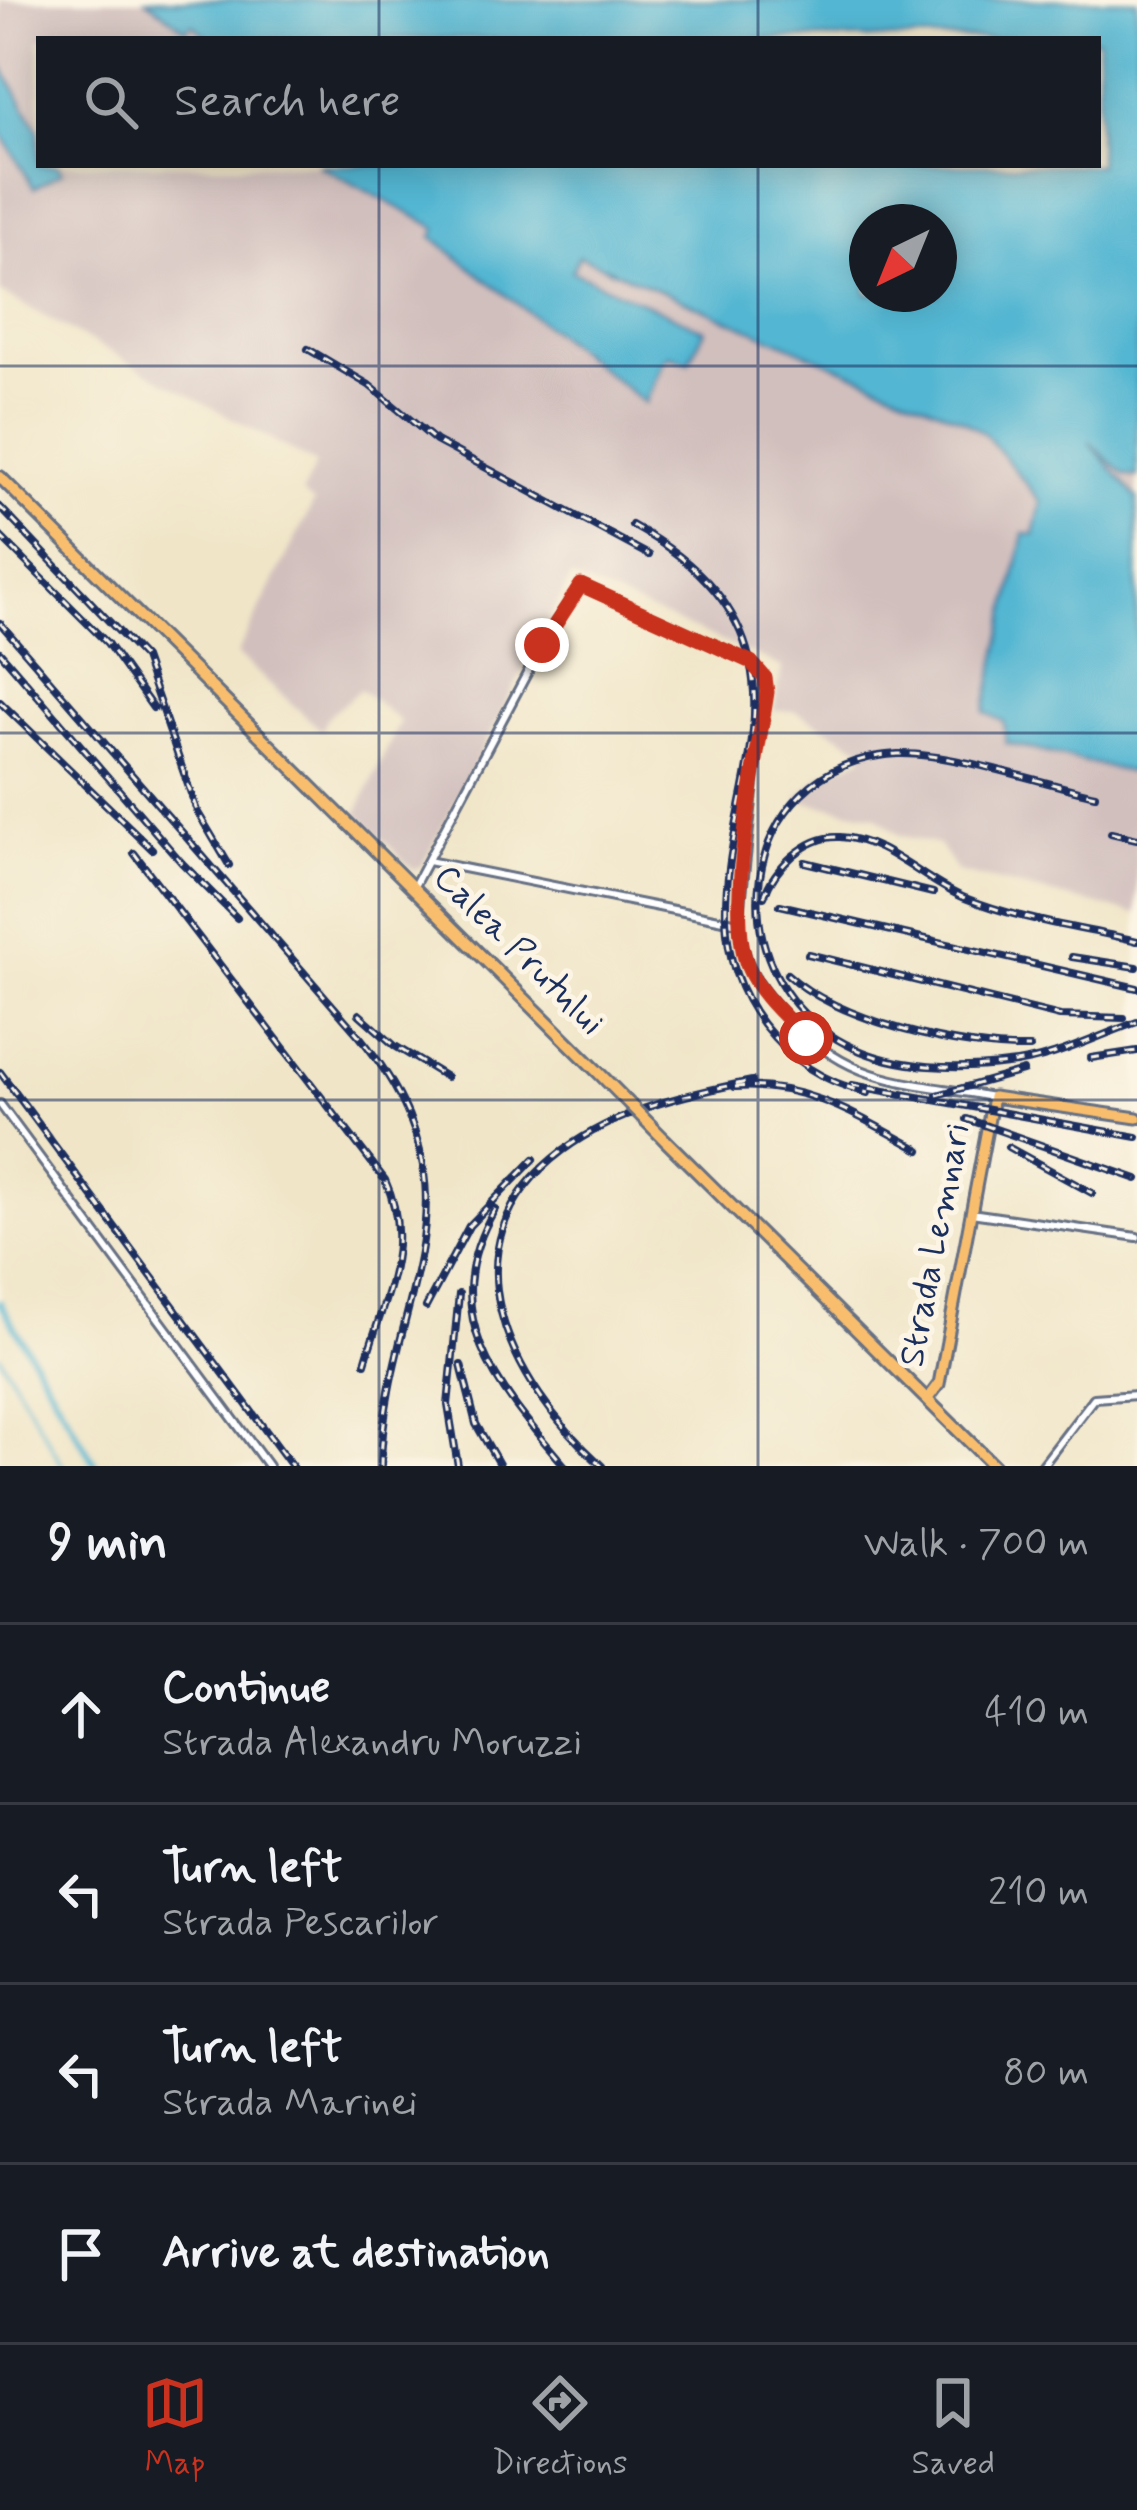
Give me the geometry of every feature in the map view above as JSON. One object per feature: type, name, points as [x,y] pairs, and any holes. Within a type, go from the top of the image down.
[{"type":"highway","name":"Calea Prutului","points":[[0,478],[994,1466]]},
{"type":"main road","points":[[994,1097],[1137,1118]]},
{"type":"main road","name":"Strada Lemnari","points":[[927,1400],[939,1384],[994,1097]]},
{"type":"street","points":[[413,888],[549,632],[581,585],[728,651],[762,673],[767,692],[740,923],[746,963],[758,984],[828,1057],[873,1075],[994,1097]]},
{"type":"street","points":[[428,861],[740,923]]},
{"type":"street","points":[[0,1104],[268,1466]]},
{"type":"street","points":[[970,1213],[1137,1237]]},
{"type":"street","points":[[1042,1466],[1085,1405],[1101,1396],[1137,1395]]},
{"type":"shaded area","points":[[0,0],[146,0],[186,30],[191,24],[206,36],[36,36],[36,168],[455,168],[579,255],[964,420],[986,435],[1041,502],[1093,440],[1124,474],[1137,477],[1137,914],[957,872],[939,845],[899,835],[876,816],[801,801],[797,798],[821,775],[864,757],[861,747],[795,711],[774,711],[782,667],[571,577],[422,866],[413,870],[357,813],[400,721],[360,689],[326,719],[322,731],[237,654],[314,502],[302,494],[316,464],[0,292]]},
{"type":"water","points":[[146,0],[1137,0],[1137,477],[1125,475],[1089,442],[1137,498],[1137,774],[1006,743],[1004,722],[985,712],[1024,534],[1034,535],[1041,502],[986,435],[964,420],[579,256],[572,271],[705,330],[689,362],[669,355],[664,360],[645,403],[433,237],[437,228],[324,168],[1101,168],[1101,36],[206,36],[192,24],[186,30]]},
{"type":"water","points":[[0,63],[36,126],[36,168],[60,168],[62,172],[34,188],[0,131]]},
{"type":"waterway","points":[[0,1302],[96,1466]]},
{"type":"waterway","points":[[0,1356],[63,1466]]},
{"type":"railway","points":[[308,349],[369,385],[436,441],[649,555]]},
{"type":"railway","points":[[0,507],[144,658],[197,811],[229,865]]},
{"type":"railway","points":[[632,525],[707,581],[744,641],[754,704],[726,898],[732,962],[763,1024],[785,1049],[822,1076],[868,1093]]},
{"type":"railway","points":[[0,536],[107,643],[153,708]]},
{"type":"railway","points":[[0,623],[360,1037],[399,1096],[420,1149],[426,1200],[422,1250],[386,1406],[381,1466]]},
{"type":"railway","points":[[0,652],[182,863],[237,918]]},
{"type":"railway","points":[[0,702],[152,849]]},
{"type":"railway","points":[[1095,795],[919,755],[898,754],[843,766],[801,794],[774,833],[760,879],[761,928],[776,975],[807,1016],[854,1048],[890,1060],[949,1067],[1023,1062],[1137,1022]]},
{"type":"railway","points":[[1111,833],[1137,839]]},
{"type":"railway","points":[[764,897],[793,855],[816,841],[840,837],[873,845],[950,891],[986,906],[1137,941]]},
{"type":"railway","points":[[134,853],[385,1180],[397,1227],[397,1250],[365,1363]]},
{"type":"railway","points":[[805,862],[933,893]]},
{"type":"railway","points":[[780,905],[1137,988]]},
{"type":"railway","points":[[808,954],[1060,1016],[1124,1018]]},
{"type":"railway","points":[[1072,957],[1137,967]]},
{"type":"railway","points":[[787,974],[809,991],[868,1019],[937,1038],[1030,1048]]},
{"type":"railway","points":[[359,1014],[395,1046],[446,1077]]},
{"type":"railway","points":[[1091,1058],[1137,1051]]},
{"type":"railway","points":[[937,1095],[1023,1071]]},
{"type":"railway","points":[[0,1072],[292,1466]]},
{"type":"railway","points":[[602,1466],[540,1395],[516,1354],[501,1312],[496,1270],[503,1228],[524,1188],[583,1137],[653,1106],[752,1081]]},
{"type":"railway","points":[[852,1085],[1137,1137]]},
{"type":"railway","points":[[735,1087],[809,1096],[920,1150]]},
{"type":"railway","points":[[967,1119],[1137,1179]]},
{"type":"railway","points":[[1008,1147],[1092,1193]]},
{"type":"railway","points":[[426,1307],[469,1226],[534,1159]]},
{"type":"railway","points":[[495,1209],[477,1247],[470,1282],[472,1316],[497,1378],[565,1466]]},
{"type":"railway","points":[[458,1466],[448,1405],[459,1294]]},
{"type":"railway","points":[[461,1365],[476,1424],[500,1466]]},
{"type":"route","points":[[542,645],[581,585],[751,662],[762,673],[767,692],[742,876],[741,939],[751,973],[806,1038]]}]
